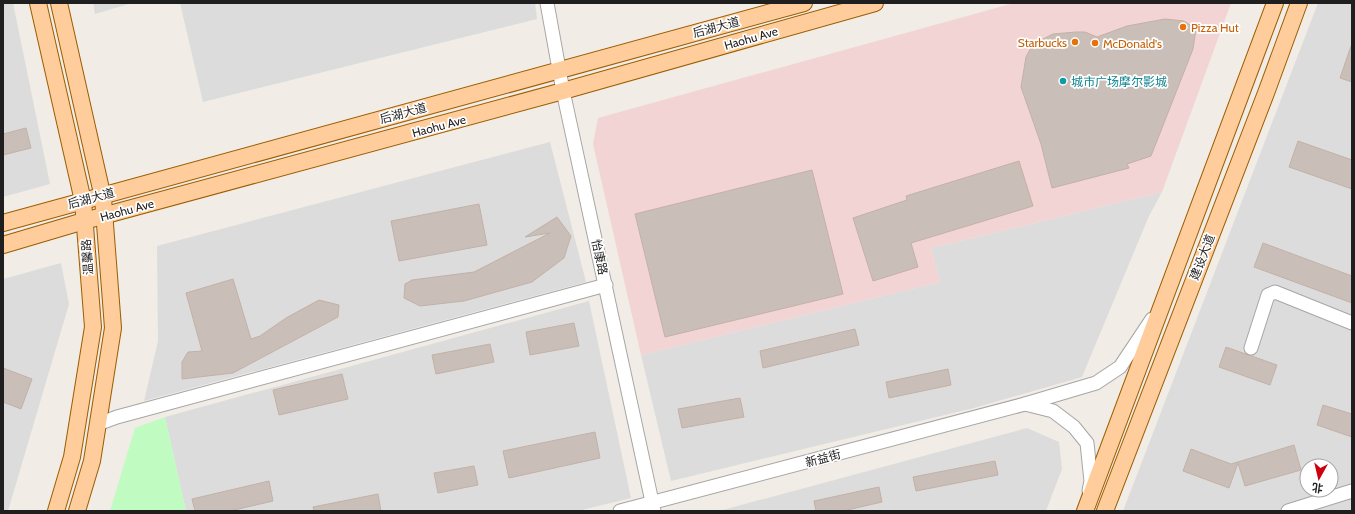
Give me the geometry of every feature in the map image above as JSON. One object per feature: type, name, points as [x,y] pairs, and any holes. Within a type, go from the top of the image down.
[{"type":"main road","name":"温馨路","points":[[38,3],[83,201],[93,327],[72,457],[56,511]]},
{"type":"main road","name":"温馨路","points":[[59,3],[102,195],[113,328],[92,461],[77,511]]},
{"type":"main road","name":"后湖大道","points":[[3,223],[804,3]]},
{"type":"main road","name":"Haohu Ave","points":[[3,245],[84,221],[563,91],[875,3]]},
{"type":"main road","name":"建设大道","points":[[1085,510],[1276,3]]},
{"type":"main road","name":"建设大道","points":[[1105,511],[1266,94],[1299,3]]},
{"type":"street","name":"怡康路","points":[[547,3],[563,91],[653,507]]},
{"type":"street","points":[[98,424],[140,411],[606,285]]},
{"type":"street","points":[[1252,348],[1268,296],[1274,292],[1352,323]]},
{"type":"street","name":"新益街","points":[[620,511],[653,507],[1096,383],[1120,367],[1162,304]]},
{"type":"street","points":[[1025,404],[1053,411],[1074,427],[1087,444],[1092,481],[1085,510]]},
{"type":"street","points":[[1288,511],[1352,490]]},
{"type":"shaded area","points":[[3,3],[13,3],[50,184],[3,197]]},
{"type":"shaded area","points":[[93,3],[132,3],[95,14]]},
{"type":"shaded area","points":[[180,3],[535,3],[537,19],[203,102]]},
{"type":"shaded area","points":[[1014,3],[1231,3],[1162,192],[931,248],[940,282],[641,355],[593,144],[598,118]]},
{"type":"shaded area","points":[[1318,3],[1352,3],[1352,511],[1123,511]]},
{"type":"shaded area","points":[[550,142],[586,282],[144,401],[158,341],[157,246]]},
{"type":"shaded area","points":[[1162,192],[1149,216],[1082,377],[974,408],[671,481],[641,355],[940,282],[931,248]]},
{"type":"shaded area","points":[[61,263],[69,304],[8,511],[3,511],[3,279]]},
{"type":"shaded area","points":[[589,301],[631,498],[578,511],[186,511],[165,417]]},
{"type":"shaded area","points":[[1027,428],[1059,442],[1062,469],[1046,511],[719,511]]},
{"type":"green space","points":[[165,417],[186,511],[110,511],[135,428]]},
{"type":"building","points":[[1165,19],[1184,21],[1196,29],[1193,49],[1151,156],[1127,164],[1129,168],[1052,188],[1041,144],[1021,87],[1026,57],[1033,44],[1053,34],[1085,32],[1097,37],[1127,26]]},
{"type":"building","points":[[1352,46],[1352,82],[1340,78]]},
{"type":"building","points":[[26,128],[31,148],[3,155],[3,134]]},
{"type":"building","points":[[1298,141],[1352,160],[1352,189],[1289,167]]},
{"type":"building","points":[[1019,161],[1033,206],[911,243],[918,267],[873,281],[853,218],[907,200],[906,196]]},
{"type":"building","points":[[812,170],[843,294],[665,337],[635,214]]},
{"type":"building","points":[[479,204],[487,245],[399,261],[391,221]]},
{"type":"building","points":[[557,217],[571,236],[564,258],[532,282],[464,301],[420,306],[404,298],[405,284],[412,280],[474,272],[550,233],[525,237]]},
{"type":"building","points":[[1263,243],[1352,276],[1352,303],[1254,267]]},
{"type":"building","points":[[233,279],[251,339],[260,336],[286,318],[319,300],[339,305],[338,317],[233,373],[182,379],[182,362],[188,352],[202,351],[186,293]]},
{"type":"building","points":[[574,323],[579,346],[530,355],[526,332]]},
{"type":"building","points":[[855,329],[859,345],[763,368],[760,351]]},
{"type":"building","points":[[490,344],[494,362],[436,374],[432,355]]},
{"type":"building","points":[[1226,347],[1277,365],[1270,385],[1219,367]]},
{"type":"building","points":[[3,368],[32,379],[21,409],[3,402]]},
{"type":"building","points":[[948,369],[951,385],[889,398],[886,382]]},
{"type":"building","points":[[342,374],[348,399],[279,415],[273,390]]},
{"type":"building","points":[[740,398],[744,417],[682,428],[678,409]]},
{"type":"building","points":[[1323,405],[1352,414],[1352,437],[1317,425]]},
{"type":"building","points":[[595,432],[600,458],[509,478],[503,451]]},
{"type":"building","points":[[1294,445],[1299,463],[1299,471],[1245,486],[1238,463],[1229,488],[1183,471],[1191,449],[1231,464]]},
{"type":"building","points":[[995,461],[998,475],[916,491],[913,477]]},
{"type":"building","points":[[474,466],[478,485],[438,493],[434,473]]},
{"type":"building","points":[[269,481],[273,501],[230,511],[195,511],[192,499]]},
{"type":"building","points":[[879,487],[882,502],[843,511],[816,511],[814,501]]},
{"type":"building","points":[[378,494],[381,511],[314,511],[313,507]]},
{"type":"place","name":"Pizza Hut","points":[[1183,27]]},
{"type":"place","name":"Starbucks","points":[[1075,42]]},
{"type":"place","name":"McDonald's","points":[[1095,43]]},
{"type":"place","name":"城市广场摩尔影城","points":[[1063,81]]}]
